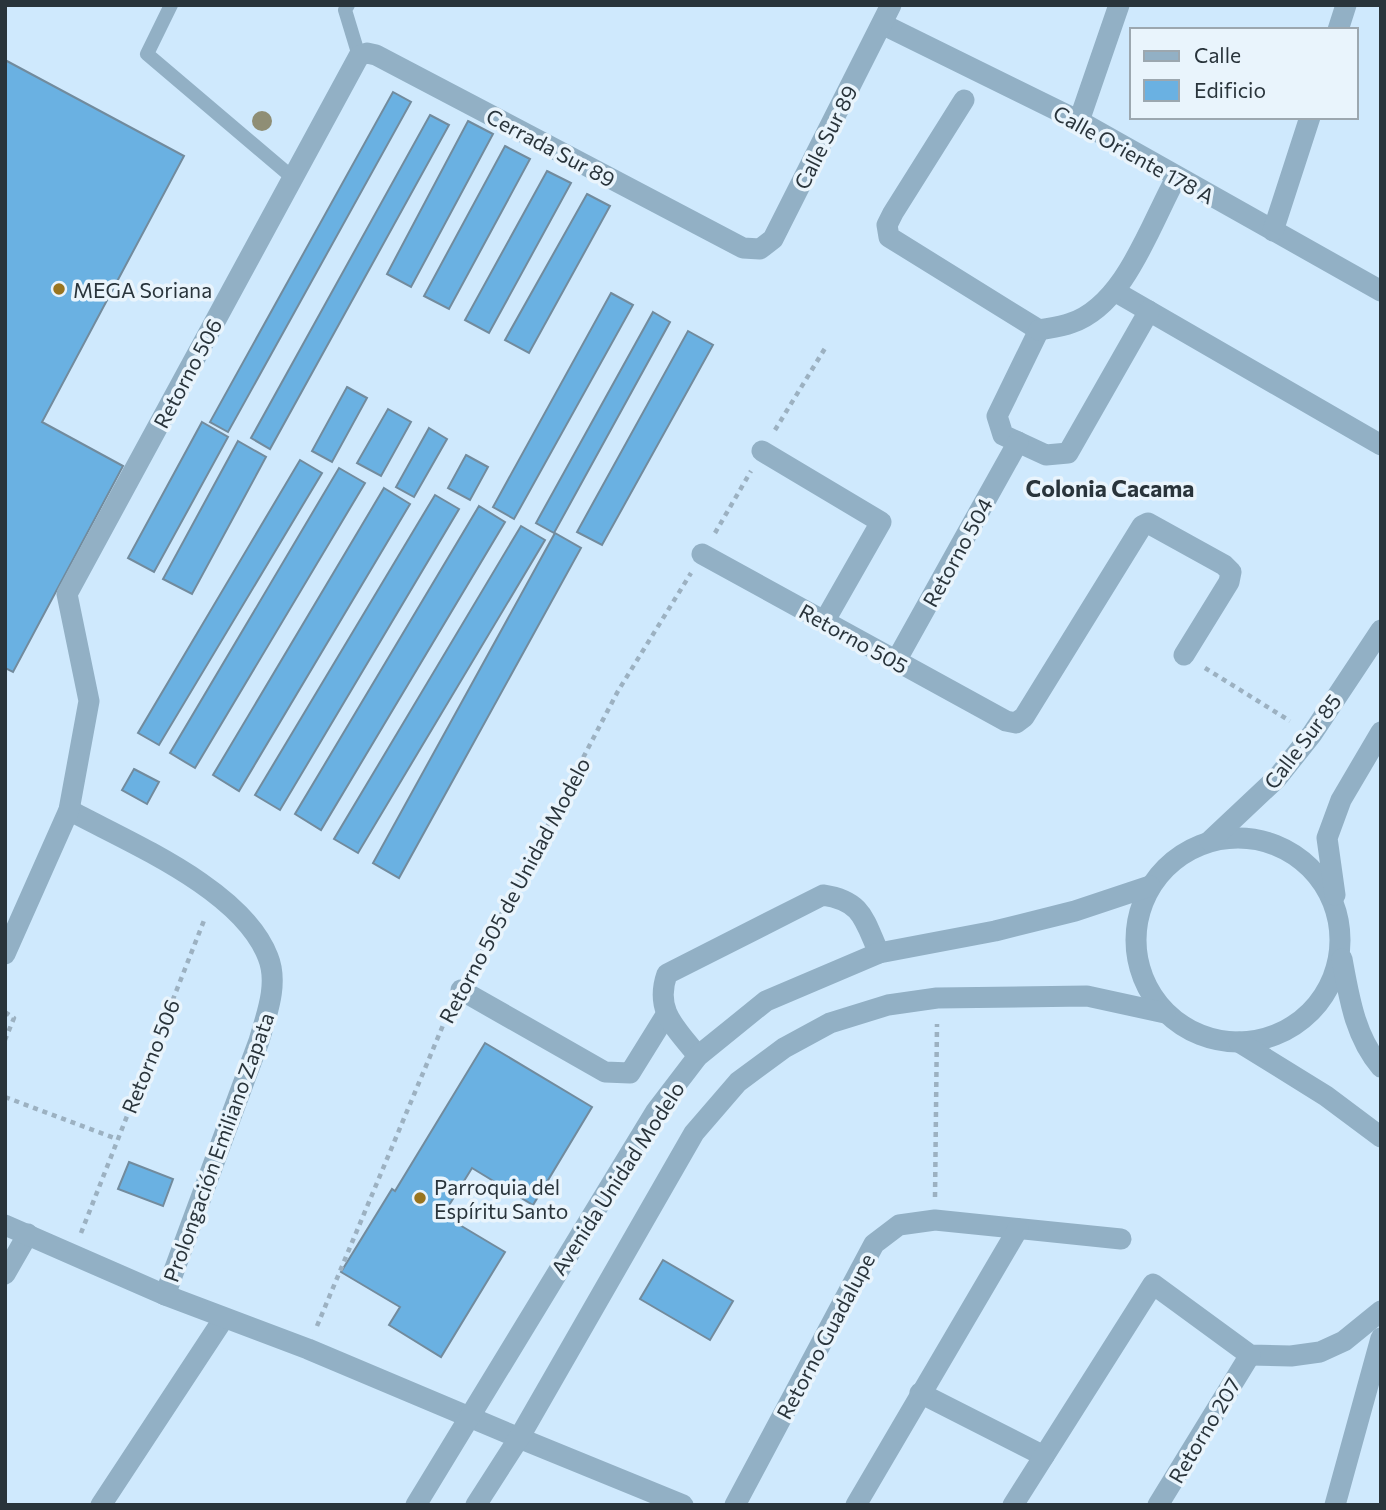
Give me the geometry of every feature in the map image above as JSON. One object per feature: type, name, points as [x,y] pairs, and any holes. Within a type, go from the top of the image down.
[{"type":"street","points":[[1079,121],[1119,5]]},
{"type":"street","points":[[1339,28],[1346,5]]},
{"type":"street","name":"Calle Oriente 178 A","points":[[886,15],[1381,291]]},
{"type":"street","name":"Calle Sur 89","points":[[743,248],[760,249],[773,239],[886,15]]},
{"type":"street","name":"Cerrada Sur 89","points":[[359,56],[367,53],[376,55],[743,248]]},
{"type":"street","name":"Retorno 506","points":[[69,810],[89,701],[68,594],[359,56]]},
{"type":"street","points":[[964,100],[893,213],[887,225],[889,237],[1039,330],[1072,323],[1097,309],[1116,292],[1176,178]]},
{"type":"street","points":[[1273,231],[1309,119]]},
{"type":"street","points":[[1116,292],[1381,444]]},
{"type":"street","points":[[1039,330],[997,416],[1003,435],[1046,455],[1068,453],[1149,311]]},
{"type":"street","name":"Retorno 504","points":[[896,661],[1018,442]]},
{"type":"street","points":[[762,451],[878,518],[880,526],[824,622]]},
{"type":"street","name":"Retorno 505","points":[[702,554],[1006,721],[1016,723],[1024,717],[1142,526],[1156,526],[1224,565],[1231,572],[1229,582],[1184,655]]},
{"type":"street","name":"Calle Sur 85","points":[[1210,841],[1277,778],[1312,734],[1381,630]]},
{"type":"street","points":[[1381,732],[1341,800],[1327,838],[1341,955],[1352,1011],[1368,1053],[1381,1067]]},
{"type":"street","points":[[5,954],[69,810]]},
{"type":"street","name":"Prolongación Emiliano Zapata","points":[[69,810],[215,891],[245,921],[269,958],[271,999],[165,1295]]},
{"type":"street","points":[[1336,904],[1320,877],[1298,856],[1271,842],[1241,836],[1210,841],[1173,860],[1150,886],[1138,918],[1136,951],[1146,985],[1166,1013],[1199,1035],[1239,1042],[1275,1036],[1307,1017],[1329,989],[1341,955]]},
{"type":"street","name":"Avenida Unidad Modelo","points":[[416,1505],[656,1111],[698,1056],[766,1001],[879,953],[1008,928],[1075,911],[1150,886]]},
{"type":"street","points":[[698,1056],[666,1015],[660,992],[667,974],[823,895],[842,898],[859,909],[879,953]]},
{"type":"street","points":[[461,990],[605,1072],[630,1073],[666,1015]]},
{"type":"street","name":"Avenida Unidad Modelo","points":[[476,1505],[519,1438],[694,1133],[738,1082],[784,1048],[830,1023],[888,1005],[937,999],[1087,996],[1166,1013]]},
{"type":"street","points":[[1239,1042],[1326,1096],[1381,1137]]},
{"type":"street","name":"Retorno Guadalupe","points":[[735,1505],[874,1244],[900,1225],[935,1220],[1121,1239]]},
{"type":"street","name":"Prolongación Emiliano Zapata","points":[[5,1225],[165,1295],[307,1349],[683,1505]]},
{"type":"street","points":[[856,1505],[1018,1228]]},
{"type":"street","points":[[5,1274],[28,1234]]},
{"type":"street","points":[[1013,1505],[1153,1284],[1250,1355],[1291,1356],[1320,1352],[1344,1341],[1381,1311]]},
{"type":"street","points":[[100,1505],[224,1318]]},
{"type":"street","points":[[1335,1505],[1381,1338]]},
{"type":"street","name":"Retorno 207","points":[[1158,1505],[1250,1355]]},
{"type":"street","points":[[920,1393],[1044,1456]]},
{"type":"lane","points":[[171,5],[147,54],[293,178]]},
{"type":"lane","points":[[344,7],[359,56]]},
{"type":"path","name":"Retorno 505 de Unidad Modelo","points":[[307,1349],[446,1018],[510,902],[618,691],[827,345]]},
{"type":"path","points":[[1184,655],[1312,734]]},
{"type":"path","name":"Retorno 506","points":[[85,1222],[215,891]]},
{"type":"path","points":[[935,1220],[937,999]]},
{"type":"path","points":[[5,1012],[14,1018],[5,1040]]},
{"type":"path","points":[[5,1097],[117,1139]]},
{"type":"building","name":"MEGA Soriana","points":[[5,60],[184,156],[42,422],[123,466],[13,672],[5,668]]},
{"type":"building","points":[[393,92],[411,102],[228,432],[210,422]]},
{"type":"building","points":[[430,115],[449,125],[270,449],[251,438]]},
{"type":"building","points":[[468,121],[493,134],[411,287],[387,274]]},
{"type":"building","points":[[505,146],[530,159],[449,309],[424,296]]},
{"type":"building","points":[[547,171],[571,183],[489,333],[465,320]]},
{"type":"building","points":[[587,194],[610,206],[529,353],[505,340]]},
{"type":"building","points":[[611,293],[633,305],[514,519],[493,507]]},
{"type":"building","points":[[653,312],[670,322],[554,533],[536,523]]},
{"type":"building","points":[[688,331],[713,345],[602,545],[577,532]]},
{"type":"building","points":[[347,387],[367,398],[332,462],[312,451]]},
{"type":"building","points":[[388,409],[411,422],[381,476],[357,463]]},
{"type":"building","points":[[202,422],[228,437],[154,572],[128,558]]},
{"type":"building","points":[[429,428],[447,439],[414,497],[396,487]]},
{"type":"building","points":[[238,441],[266,457],[192,594],[163,579]]},
{"type":"building","points":[[466,455],[488,467],[470,500],[448,488]]},
{"type":"building","points":[[300,460],[322,473],[159,745],[138,733]]},
{"type":"building","points":[[339,468],[365,483],[195,768],[170,753]]},
{"type":"building","points":[[384,488],[410,504],[239,791],[213,775]]},
{"type":"building","points":[[435,495],[459,509],[280,810],[255,795]]},
{"type":"building","points":[[479,506],[505,522],[321,830],[295,814]]},
{"type":"building","points":[[521,526],[545,540],[358,853],[334,839]]},
{"type":"building","points":[[555,533],[581,548],[399,878],[373,863]]},
{"type":"building","points":[[134,769],[159,782],[147,804],[122,790]]},
{"type":"building","name":"Parroquia del Espíritu Santo","points":[[485,1043],[592,1107],[533,1205],[472,1168],[443,1215],[505,1252],[441,1357],[389,1325],[400,1307],[341,1272],[392,1189],[395,1191]]},
{"type":"building","points":[[129,1162],[173,1179],[163,1206],[118,1189]]},
{"type":"building","points":[[663,1260],[733,1301],[710,1340],[640,1299]]},
{"type":"place","name":"MEGA Soriana","points":[[59,289]]},
{"type":"place","name":"Parroquia del Espíritu Santo","points":[[420,1198]]},
{"type":"district","name":"Colonia Cacama","points":[[1110,488]]}]
